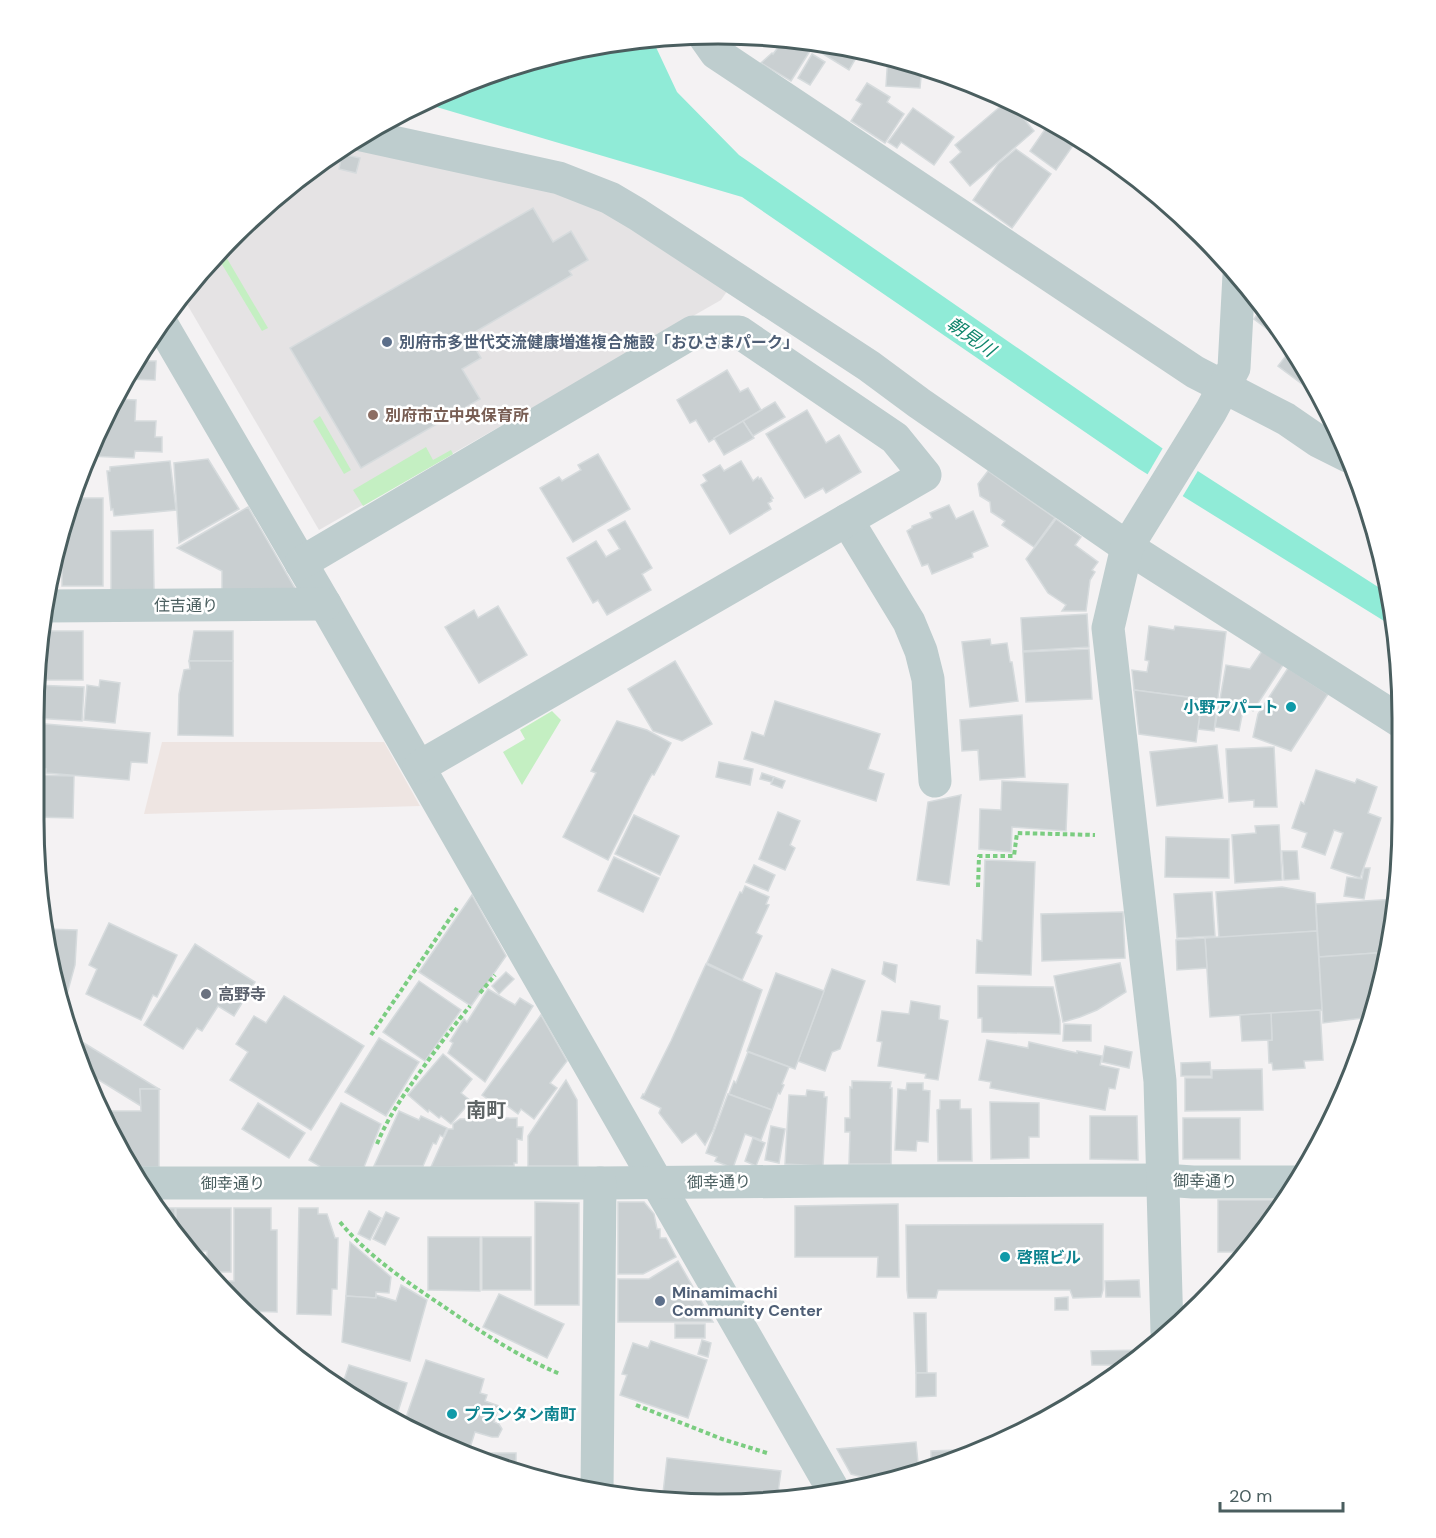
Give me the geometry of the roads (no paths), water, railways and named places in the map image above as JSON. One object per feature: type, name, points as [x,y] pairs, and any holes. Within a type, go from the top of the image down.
[{"type":"street","points":[[710,44],[716,53],[1194,372],[1218,399],[1325,431]]},
{"type":"street","points":[[375,138],[559,178],[610,198],[869,366],[919,403],[1131,539],[1392,716]]},
{"type":"street","points":[[1167,1323],[1160,1081],[1108,628],[1131,539],[1218,399],[1234,368],[1238,289]]},
{"type":"street","points":[[166,331],[326,604],[830,1485]]},
{"type":"street","points":[[301,563],[693,332],[739,332],[895,438],[925,475],[419,767]]},
{"type":"street","points":[[847,520],[909,622],[921,651],[928,680],[935,781]]},
{"type":"street","name":"住吉通り","points":[[53,606],[326,604]]},
{"type":"street","name":"御幸通り","points":[[150,1183],[658,1183],[838,1180],[1287,1182]]},
{"type":"street","points":[[597,1484],[600,1183]]},
{"type":"water","name":"朝見川","points":[[656,47],[677,92],[739,155],[1162,448],[1380,588],[1386,622],[1139,469],[742,197],[435,106],[501,79],[543,66],[586,56]]},
{"type":"place","name":"別府市多世代交流健康増進複合施設「おひさまパーク」","points":[[387,342]]},
{"type":"place","name":"別府市立中央保育所","points":[[373,415]]},
{"type":"place","name":"小野アパート","points":[[1291,707]]},
{"type":"place","name":"高野寺","points":[[206,994]]},
{"type":"place","name":"啓照ビル","points":[[1005,1257]]},
{"type":"place","name":"Minamimachi Community Center","points":[[660,1301]]},
{"type":"place","name":"プランタン南町","points":[[452,1414]]},
{"type":"district","name":"南町","points":[[486,1110]]}]
